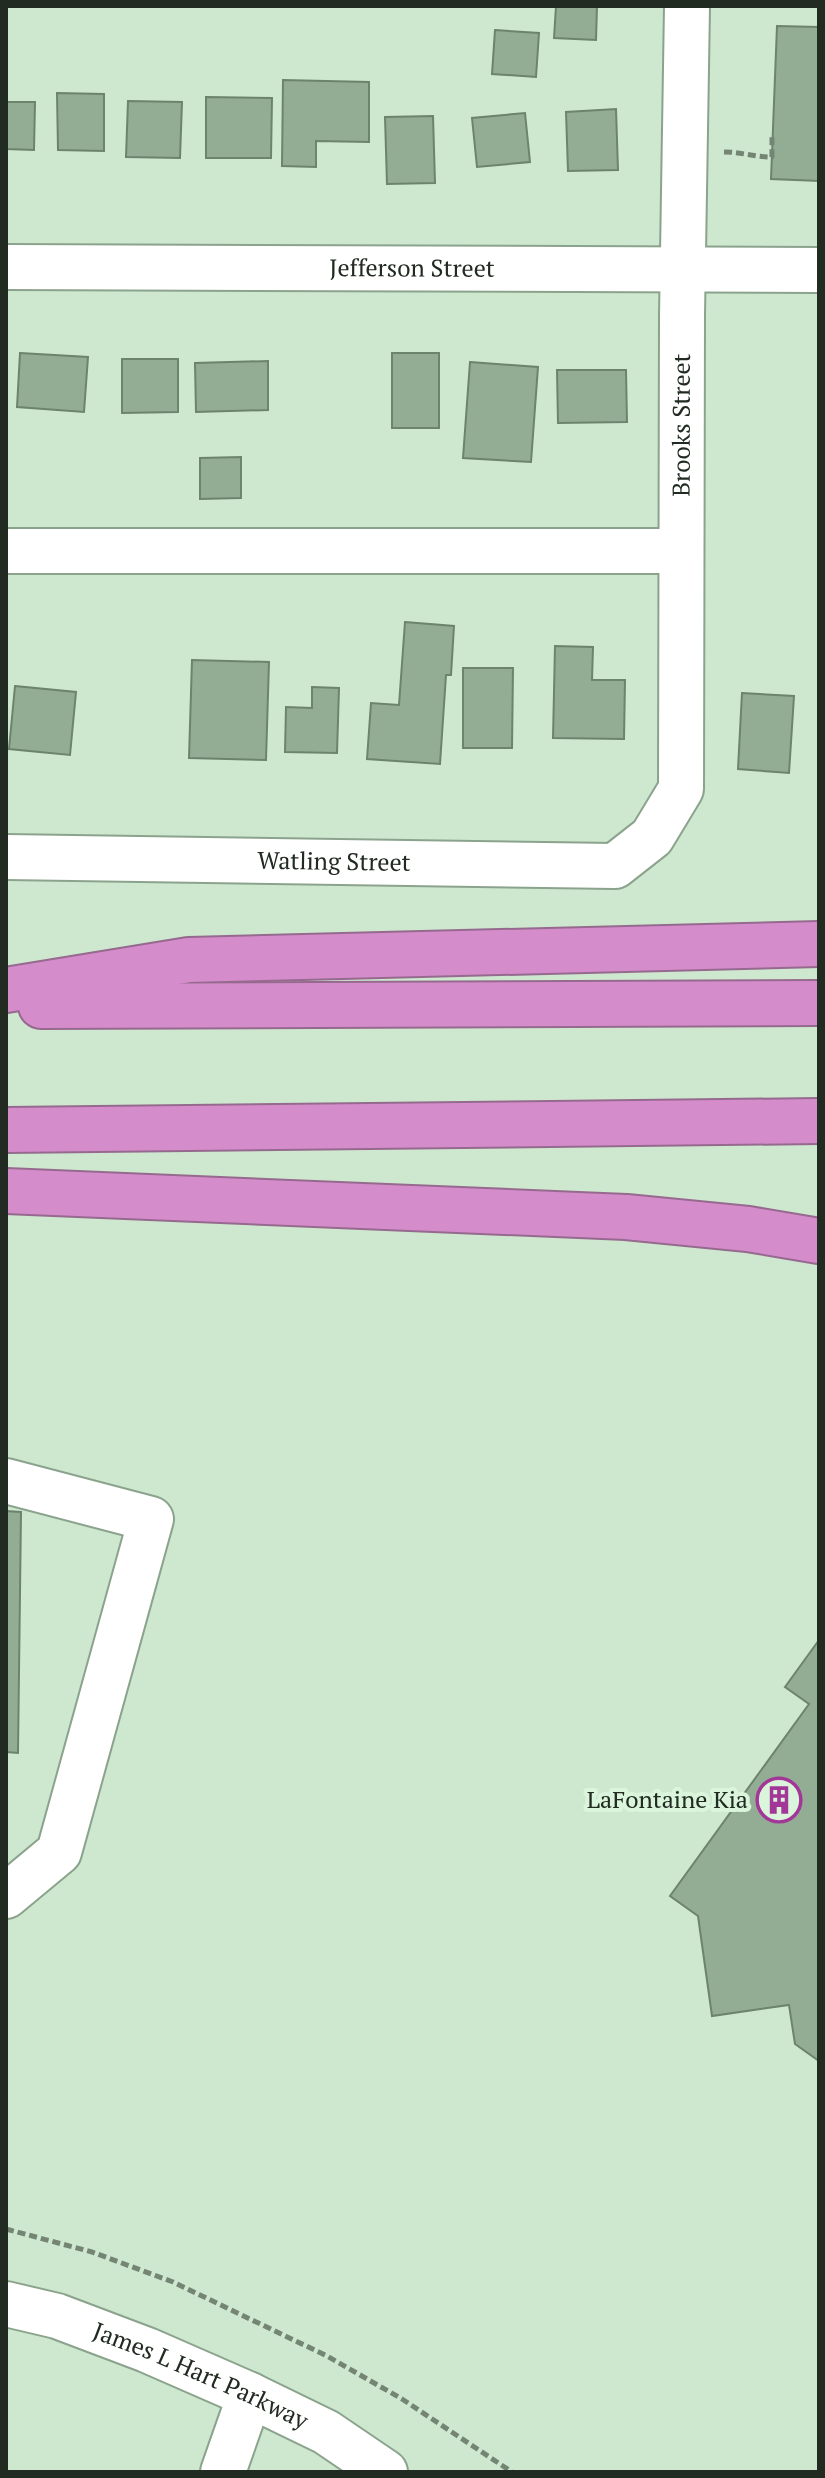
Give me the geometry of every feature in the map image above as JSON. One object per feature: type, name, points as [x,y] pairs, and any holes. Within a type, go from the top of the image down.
[{"type":"highway","points":[[6,990],[189,960],[819,944]]},
{"type":"highway","points":[[6,1006],[819,1003]]},
{"type":"highway","points":[[6,1130],[819,1121]]},
{"type":"highway","points":[[6,1191],[626,1217],[748,1229],[819,1241]]},
{"type":"street","name":"Brooks Street","points":[[652,837],[681,789],[687,6]]},
{"type":"street","name":"Jefferson Street","points":[[6,267],[819,270]]},
{"type":"street","points":[[6,551],[681,551]]},
{"type":"street","name":"Watling Street","points":[[6,857],[615,866],[652,837]]},
{"type":"street","points":[[6,1481],[151,1519],[59,1852],[6,1896]]},
{"type":"street","name":"James L Hart Parkway","points":[[6,2304],[70,2321],[147,2350],[250,2395],[326,2432],[385,2472]]},
{"type":"street","points":[[223,2472],[250,2395]]},
{"type":"path","points":[[723,152],[772,157],[772,135]]},
{"type":"path","points":[[6,2229],[92,2252],[173,2282],[313,2349],[402,2399],[512,2472]]},
{"type":"building","points":[[556,6],[597,6],[596,40],[554,38]]},
{"type":"building","points":[[777,26],[819,27],[819,181],[771,179]]},
{"type":"building","points":[[495,30],[539,33],[536,77],[492,74]]},
{"type":"building","points":[[283,80],[369,82],[369,142],[316,141],[316,167],[282,166]]},
{"type":"building","points":[[57,93],[104,94],[104,151],[58,150]]},
{"type":"building","points":[[206,97],[272,98],[271,158],[206,158]]},
{"type":"building","points":[[128,101],[182,102],[180,158],[126,157]]},
{"type":"building","points":[[6,102],[35,102],[34,150],[6,149]]},
{"type":"building","points":[[616,109],[618,170],[568,171],[566,112]]},
{"type":"building","points":[[525,113],[530,162],[477,167],[472,118]]},
{"type":"building","points":[[433,116],[435,183],[387,184],[385,117]]},
{"type":"building","points":[[20,353],[88,357],[84,412],[17,407]]},
{"type":"building","points":[[392,353],[439,353],[439,428],[392,428]]},
{"type":"building","points":[[122,359],[178,359],[178,412],[122,413]]},
{"type":"building","points":[[268,361],[268,410],[196,412],[195,363]]},
{"type":"building","points":[[470,362],[538,367],[531,462],[463,458]]},
{"type":"building","points":[[557,370],[626,370],[627,422],[558,423]]},
{"type":"building","points":[[241,457],[241,498],[200,499],[200,458]]},
{"type":"building","points":[[405,622],[454,626],[451,675],[446,675],[440,764],[367,759],[371,703],[399,705]]},
{"type":"building","points":[[555,646],[593,647],[592,680],[625,680],[624,739],[553,738]]},
{"type":"building","points":[[192,660],[269,662],[266,760],[189,758]]},
{"type":"building","points":[[463,668],[513,668],[512,748],[463,748]]},
{"type":"building","points":[[15,686],[76,692],[70,755],[9,749]]},
{"type":"building","points":[[312,687],[339,688],[337,753],[285,752],[286,707],[312,708]]},
{"type":"building","points":[[742,693],[794,696],[789,773],[738,769]]},
{"type":"building","points":[[6,1511],[21,1512],[18,1753],[6,1752]]},
{"type":"building","name":"LaFontaine Kia","points":[[819,1640],[819,2061],[795,2044],[789,2005],[712,2016],[698,1916],[670,1896],[809,1704],[785,1687]]},
{"type":"place","name":"LaFontaine Kia","points":[[779,1800]]}]
